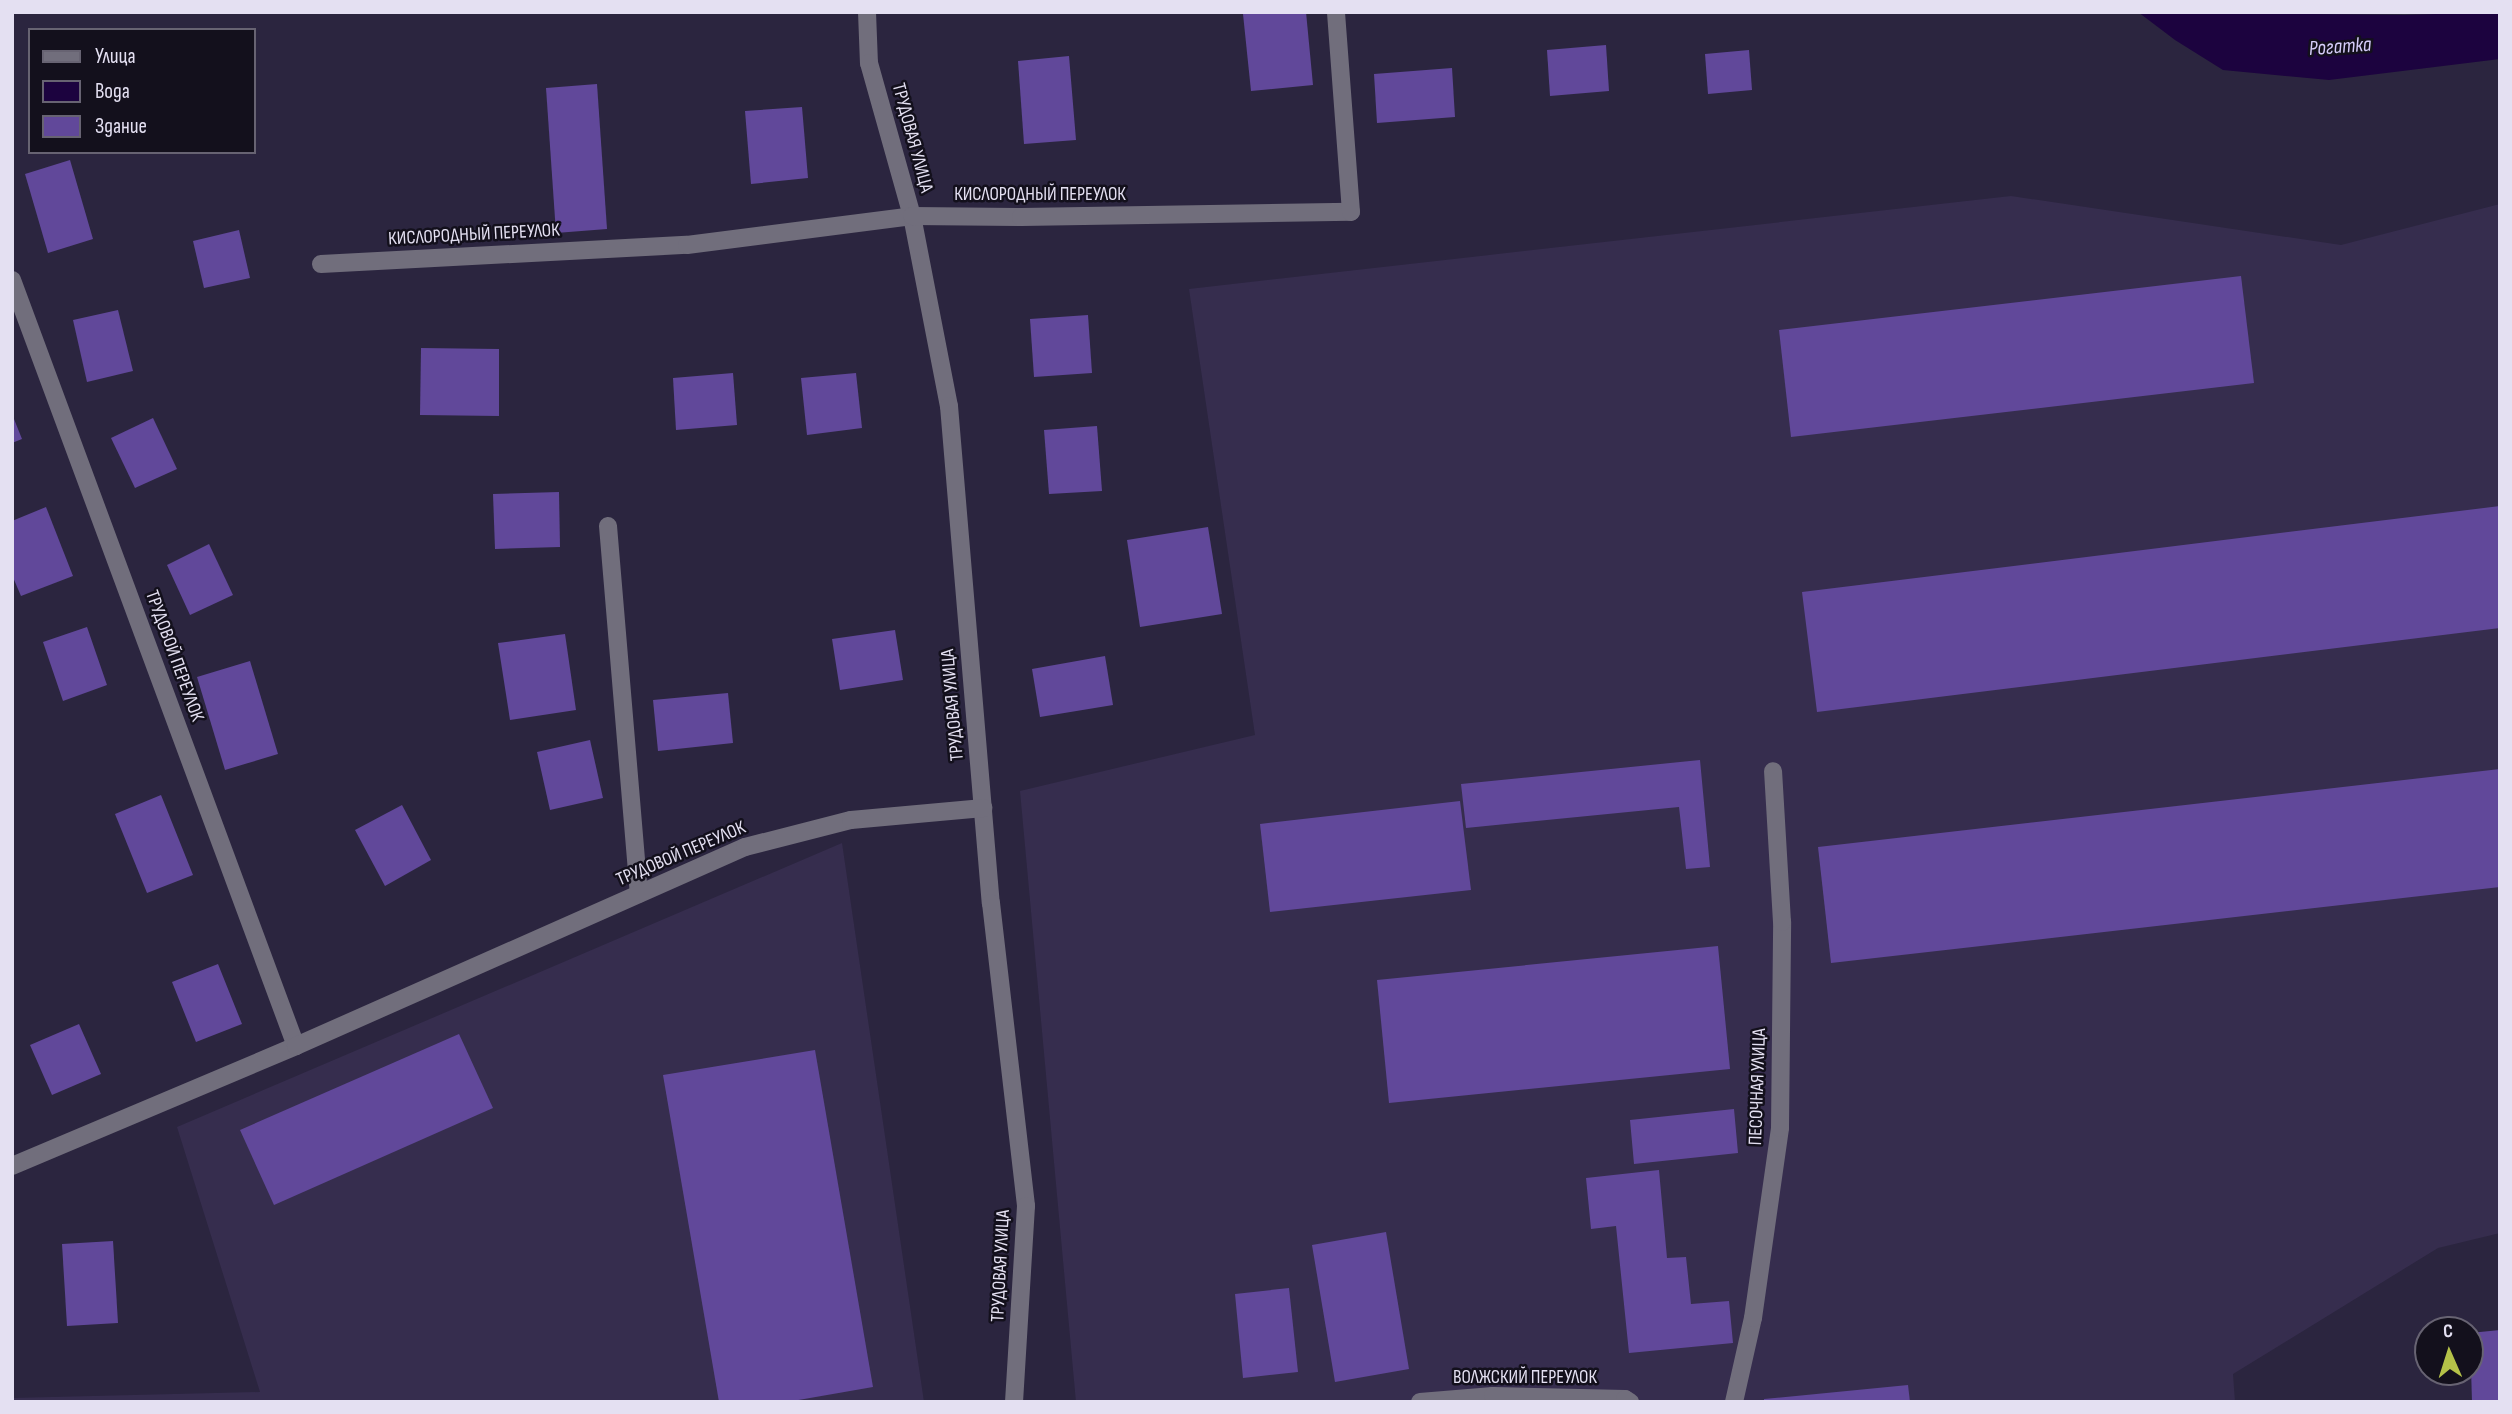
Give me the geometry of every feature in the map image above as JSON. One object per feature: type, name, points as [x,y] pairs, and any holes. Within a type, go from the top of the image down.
[{"type":"street","name":"ТРУДОВАЯ УЛИЦА","points":[[867,12],[869,63],[912,216],[949,406],[983,808],[1026,1206],[1014,1402]]},
{"type":"street","name":"КИСЛОРОДНЫЙ ПЕРЕУЛОК","points":[[321,264],[687,245],[912,216],[1351,212],[1336,12]]},
{"type":"street","name":"ТРУДОВОЙ ПЕРЕУЛОК","points":[[12,280],[296,1046]]},
{"type":"street","points":[[608,526],[639,894]]},
{"type":"street","name":"ПЕСОЧНАЯ УЛИЦА","points":[[1734,1402],[1753,1318],[1780,1128],[1782,922],[1773,771]]},
{"type":"street","name":"ТРУДОВОЙ ПЕРЕУЛОК","points":[[14,1162],[296,1046],[745,847],[851,820],[983,808]]},
{"type":"street","name":"ВОЛЖСКИЙ ПЕРЕУЛОК","points":[[1420,1402],[1493,1396],[1625,1399],[1630,1402]]},
{"type":"shaded area","points":[[2011,196],[2341,245],[2500,204],[2500,1233],[2438,1248],[2233,1374],[2235,1402],[1076,1402],[1020,791],[1255,735],[1189,289]]},
{"type":"shaded area","points":[[842,843],[924,1402],[12,1402],[12,1398],[260,1392],[177,1127]]},
{"type":"water","name":"Рогатка","points":[[2138,12],[2405,15],[2500,12],[2500,59],[2329,80],[2223,70],[2175,40]]},
{"type":"building","points":[[1306,12],[1313,85],[1251,91],[1243,14]]},
{"type":"building","points":[[1606,45],[1609,91],[1550,96],[1547,50]]},
{"type":"building","points":[[1749,50],[1752,90],[1708,94],[1705,54]]},
{"type":"building","points":[[1069,56],[1076,140],[1024,144],[1018,61]]},
{"type":"building","points":[[1452,68],[1455,117],[1377,123],[1374,74]]},
{"type":"building","points":[[597,84],[607,229],[556,233],[546,88]]},
{"type":"building","points":[[802,107],[808,178],[751,184],[745,111]]},
{"type":"building","points":[[70,160],[93,239],[48,253],[25,174]]},
{"type":"building","points":[[239,230],[250,278],[204,288],[193,241]]},
{"type":"building","points":[[2241,276],[2254,383],[1791,437],[1779,330]]},
{"type":"building","points":[[118,310],[133,371],[87,382],[73,320]]},
{"type":"building","points":[[1088,315],[1092,373],[1034,377],[1030,319]]},
{"type":"building","points":[[421,348],[499,349],[499,416],[420,415]]},
{"type":"building","points":[[733,373],[737,425],[676,430],[673,378]]},
{"type":"building","points":[[856,373],[862,428],[807,435],[801,378]]},
{"type":"building","points":[[12,414],[22,439],[12,443]]},
{"type":"building","points":[[153,418],[177,469],[135,488],[111,438]]},
{"type":"building","points":[[1097,426],[1102,491],[1049,494],[1044,430]]},
{"type":"building","points":[[559,492],[560,547],[495,549],[493,494]]},
{"type":"building","points":[[2500,506],[2500,628],[1817,712],[1802,592]]},
{"type":"building","points":[[46,507],[73,576],[21,596],[12,575],[12,521]]},
{"type":"building","points":[[1208,527],[1222,614],[1140,627],[1127,540]]},
{"type":"building","points":[[209,544],[233,595],[190,615],[167,565]]},
{"type":"building","points":[[87,627],[107,685],[63,701],[43,642]]},
{"type":"building","points":[[895,630],[903,680],[840,690],[832,639]]},
{"type":"building","points":[[565,634],[576,710],[510,720],[498,643]]},
{"type":"building","points":[[1105,656],[1113,705],[1040,717],[1032,669]]},
{"type":"building","points":[[250,661],[278,754],[225,770],[197,677]]},
{"type":"building","points":[[728,693],[733,743],[658,751],[653,700]]},
{"type":"building","points":[[590,740],[603,798],[550,810],[537,752]]},
{"type":"building","points":[[1700,760],[1710,867],[1686,869],[1679,807],[1466,828],[1461,784]]},
{"type":"building","points":[[2500,769],[2500,887],[1831,963],[1818,847]]},
{"type":"building","points":[[161,795],[193,875],[147,893],[115,814]]},
{"type":"building","points":[[1460,801],[1471,890],[1270,912],[1260,824]]},
{"type":"building","points":[[402,805],[431,860],[385,886],[355,830]]},
{"type":"building","points":[[1718,946],[1730,1069],[1389,1103],[1377,980]]},
{"type":"building","points":[[218,964],[242,1024],[196,1042],[172,982]]},
{"type":"building","points":[[79,1024],[101,1074],[52,1095],[30,1045]]},
{"type":"building","points":[[459,1034],[493,1108],[274,1205],[240,1130]]},
{"type":"building","points":[[815,1050],[873,1387],[787,1402],[719,1402],[663,1075]]},
{"type":"building","points":[[1734,1109],[1738,1153],[1634,1164],[1630,1120]]},
{"type":"building","points":[[1659,1170],[1667,1258],[1686,1257],[1691,1304],[1729,1301],[1733,1343],[1629,1353],[1616,1226],[1591,1229],[1586,1178]]},
{"type":"building","points":[[1386,1232],[1409,1369],[1335,1382],[1312,1245]]},
{"type":"building","points":[[113,1241],[118,1323],[67,1326],[62,1244]]},
{"type":"building","points":[[1289,1288],[1298,1372],[1243,1378],[1235,1294]]},
{"type":"building","points":[[2500,1330],[2500,1402],[2472,1402],[2472,1386],[2484,1386],[2484,1332]]},
{"type":"building","points":[[1908,1385],[1910,1402],[1764,1402],[1764,1399]]}]
